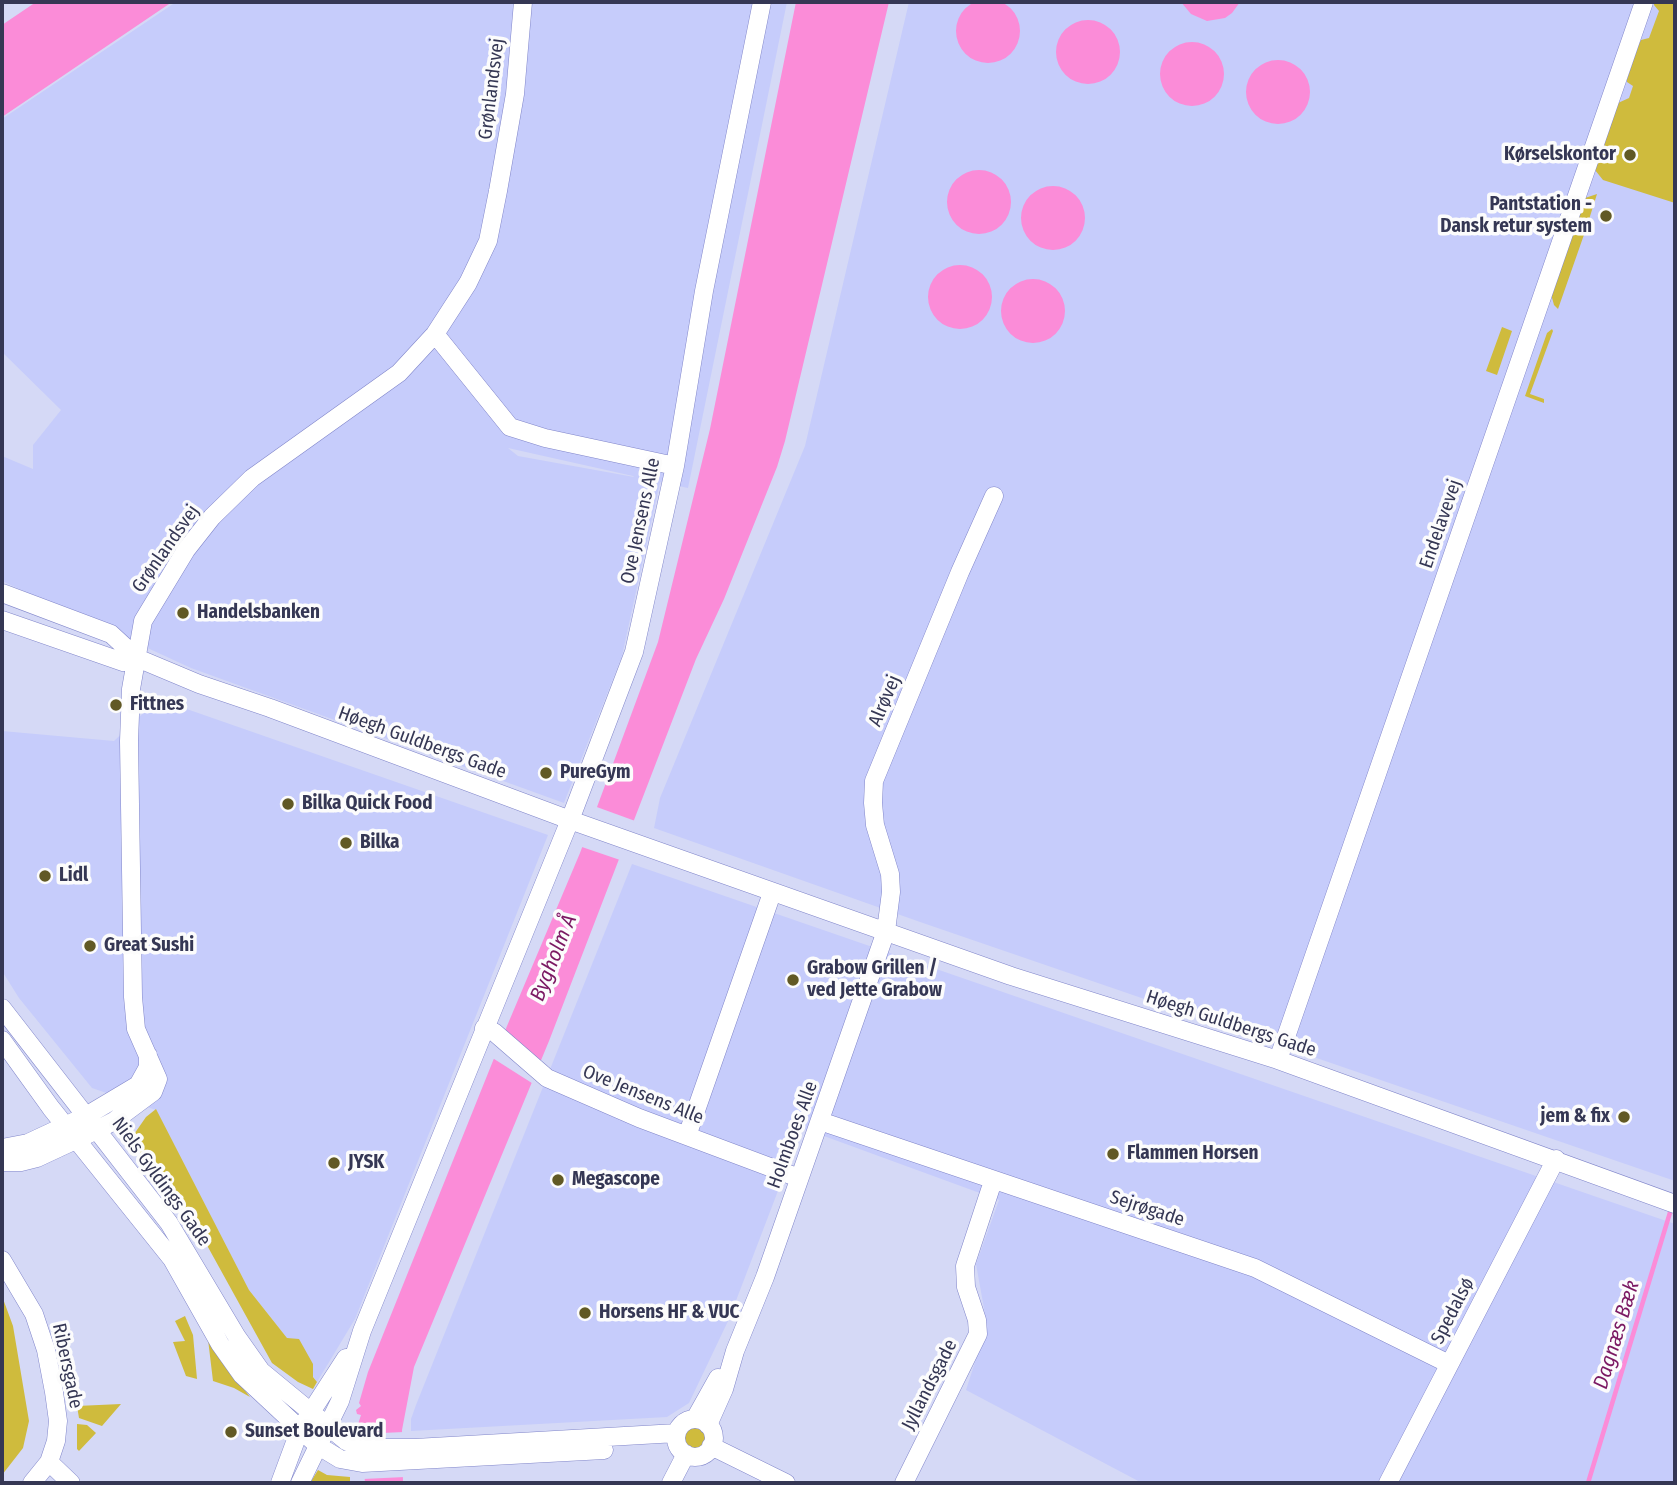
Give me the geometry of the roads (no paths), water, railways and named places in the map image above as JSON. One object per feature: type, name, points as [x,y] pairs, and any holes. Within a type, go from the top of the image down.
[{"type":"street","name":"Grønlandsvej","points":[[81,1128],[114,1121],[153,1092],[158,1079],[136,1030],[133,997],[129,741],[131,689],[142,621],[187,550],[212,517],[252,478],[399,373],[435,334],[468,283],[488,241],[515,94],[523,2]]},
{"type":"street","name":"Ove Jensens Alle","points":[[329,1425],[340,1401],[362,1331],[490,1032],[634,652],[675,466],[704,291],[762,2]]},
{"type":"street","name":"Endelavevej","points":[[1278,1060],[1644,2]]},
{"type":"street","points":[[435,334],[510,427],[545,438],[675,466]]},
{"type":"street","name":"Alrøvej","points":[[886,931],[891,892],[890,874],[875,825],[874,781],[994,496]]},
{"type":"street","name":"Høegh Guldbergs Gade","points":[[2,593],[111,634],[137,658],[199,684],[271,708],[570,820],[1011,976],[1278,1060],[1675,1204]]},
{"type":"street","name":"Høegh Guldbergs Gade","points":[[2,620],[123,662],[137,658]]},
{"type":"street","points":[[687,1136],[772,893]]},
{"type":"street","name":"Holmboes Alle","points":[[702,1422],[724,1389],[886,931]]},
{"type":"street","name":"Niels Gyldings Gade","points":[[2,1008],[172,1259],[220,1343],[242,1375],[317,1445]]},
{"type":"street","name":"Ove Jensens Alle","points":[[490,1032],[542,1075],[687,1136],[799,1178]]},
{"type":"street","name":"Niels Gyldings Gade","points":[[2,1040],[13,1056],[176,1232],[237,1337],[261,1371],[280,1389],[329,1425]]},
{"type":"street","name":"Sejrøgade","points":[[820,1121],[1255,1268],[1449,1364]]},
{"type":"street","points":[[2,1148],[81,1128]]},
{"type":"street","points":[[2,1162],[29,1160],[81,1128]]},
{"type":"street","name":"Spedalsø","points":[[1388,1483],[1556,1159]]},
{"type":"street","name":"Jyllandsgade","points":[[904,1483],[978,1334],[977,1320],[966,1287],[965,1266],[993,1181]]},
{"type":"street","name":"Ribersgade","points":[[2,1260],[34,1314],[50,1369],[58,1421],[56,1441],[49,1462],[32,1483]]},
{"type":"street","name":"Ove Jensens Alle","points":[[311,1411],[329,1387],[362,1331]]},
{"type":"street","points":[[281,1483],[300,1429],[311,1411]]},
{"type":"street","points":[[317,1445],[340,1459],[361,1455],[680,1444],[700,1456],[711,1446],[713,1437],[702,1422],[685,1422],[680,1444],[671,1483]]},
{"type":"street","points":[[300,1483],[329,1425],[361,1455]]},
{"type":"street","points":[[711,1446],[786,1483]]},
{"type":"street","points":[[49,1462],[71,1483]]},
{"type":"water","points":[[988,-1],[1000,1],[1011,8],[1018,19],[1018,43],[1011,54],[1000,61],[988,63],[976,61],[965,54],[958,43],[956,31],[958,19],[965,8],[976,1]]},
{"type":"water","points":[[36,2],[172,2],[2,117],[2,25]]},
{"type":"water","name":"Bygholm Å","points":[[796,2],[889,2],[785,441],[724,599],[696,659],[549,1041],[414,1367],[402,1430],[403,1483],[365,1483],[361,1430],[358,1424],[361,1415],[357,1414],[356,1410],[361,1406],[359,1403],[368,1372],[507,1026],[580,853],[658,642],[710,429]]},
{"type":"water","points":[[1181,2],[1240,2],[1225,18],[1207,21],[1191,14]]},
{"type":"water","points":[[1082,20],[1094,20],[1111,29],[1118,40],[1118,64],[1111,75],[1094,84],[1082,84],[1070,79],[1061,70],[1056,58],[1056,46],[1061,34],[1070,25]]},
{"type":"water","points":[[1186,42],[1198,42],[1215,51],[1222,62],[1222,86],[1215,97],[1198,106],[1186,106],[1174,101],[1165,92],[1160,80],[1160,68],[1165,56],[1174,47]]},
{"type":"water","points":[[1272,60],[1284,60],[1301,69],[1308,80],[1308,104],[1301,115],[1284,124],[1272,124],[1260,119],[1251,110],[1246,98],[1246,86],[1251,74],[1260,65]]},
{"type":"water","points":[[973,170],[985,170],[1002,179],[1009,190],[1009,214],[1002,225],[985,234],[973,234],[961,229],[952,220],[947,208],[947,196],[952,184],[961,175]]},
{"type":"water","points":[[1047,186],[1059,186],[1076,195],[1083,206],[1083,230],[1076,241],[1059,250],[1047,250],[1035,245],[1026,236],[1021,224],[1021,212],[1026,200],[1035,191]]},
{"type":"water","points":[[954,265],[966,265],[983,274],[990,285],[990,309],[983,320],[966,329],[954,329],[942,324],[933,315],[928,303],[928,291],[933,279],[942,270]]},
{"type":"water","points":[[1027,279],[1039,279],[1056,288],[1063,299],[1063,323],[1056,334],[1039,343],[1027,343],[1015,338],[1006,329],[1001,317],[1001,305],[1006,293],[1015,284]]},
{"type":"waterway","name":"Dagnæs Bæk","points":[[1588,1483],[1672,1206]]},
{"type":"place","name":"Kørselskontor","points":[[1630,155]]},
{"type":"place","name":"Pantstation - Dansk retur system","points":[[1606,216]]},
{"type":"place","name":"Handelsbanken","points":[[183,613]]},
{"type":"place","name":"Fittnes","points":[[116,705]]},
{"type":"place","name":"PureGym","points":[[546,773]]},
{"type":"place","name":"Bilka Quick Food","points":[[288,804]]},
{"type":"place","name":"Bilka","points":[[346,843]]},
{"type":"place","name":"Lidl","points":[[45,876]]},
{"type":"place","name":"Great Sushi","points":[[90,946]]},
{"type":"place","name":"Grabow Grillen / ved Jette Grabow","points":[[793,980]]},
{"type":"place","name":"jem & fix","points":[[1624,1117]]},
{"type":"place","name":"Flammen Horsen","points":[[1113,1154]]},
{"type":"place","name":"JYSK","points":[[334,1163]]},
{"type":"place","name":"Megascope","points":[[558,1180]]},
{"type":"place","name":"Horsens HF & VUC","points":[[585,1313]]},
{"type":"place","name":"Sunset Boulevard","points":[[231,1432]]}]
